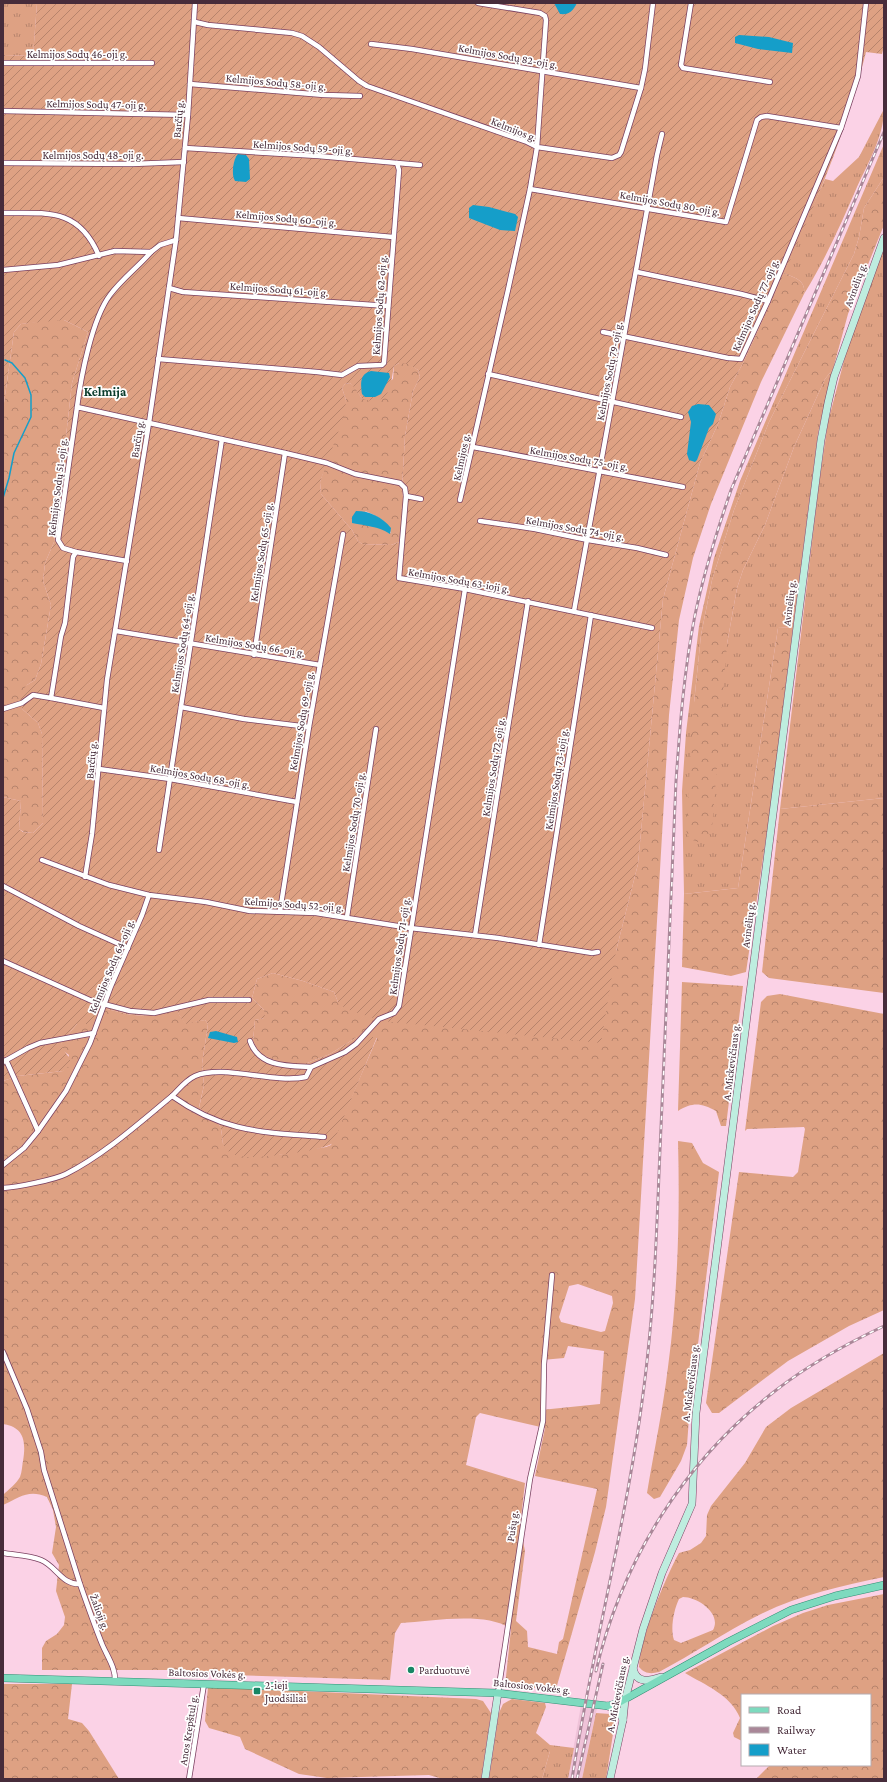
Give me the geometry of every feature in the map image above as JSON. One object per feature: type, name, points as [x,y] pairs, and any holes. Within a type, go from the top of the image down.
[{"type":"main road","name":"Avinėlių g.","points":[[752,980],[821,440],[828,403],[841,356],[884,238]]},
{"type":"main road","name":"A. Mickevičiaus g.","points":[[610,1779],[633,1666],[654,1594],[692,1504],[696,1413],[752,980]]},
{"type":"main road","name":"Baltosios Vokės g.","points":[[3,1678],[498,1693],[608,1706],[625,1700],[728,1642],[791,1610],[835,1596],[884,1585]]},
{"type":"main road","points":[[633,1666],[635,1675],[642,1680],[651,1680],[667,1676]]},
{"type":"main road","name":"Pušų g.","points":[[485,1779],[498,1693]]},
{"type":"main road","points":[[608,1706],[619,1711],[623,1720]]},
{"type":"street","name":"Barčių g.","points":[[85,877],[92,834],[107,680],[150,422],[176,240],[188,115],[195,3]]},
{"type":"street","points":[[478,3],[540,13],[546,20],[537,147],[612,158],[619,156],[641,88],[645,69],[653,3]]},
{"type":"street","points":[[691,3],[681,65],[683,68],[770,82]]},
{"type":"street","points":[[841,128],[858,76],[866,3]]},
{"type":"street","name":"Kelmijos g.","points":[[195,22],[208,25],[298,35],[319,47],[367,86],[537,147],[530,189],[460,500]]},
{"type":"street","name":"Kelmijos Sodų 82-oji g.","points":[[371,44],[412,49],[641,88]]},
{"type":"street","name":"Kelmijos Sodų 46-oji g.","points":[[3,63],[152,63]]},
{"type":"street","name":"Kelmijos Sodų 58-oji g.","points":[[190,84],[324,95],[360,96]]},
{"type":"street","name":"Kelmijos Sodų 47-oji g.","points":[[3,111],[188,115]]},
{"type":"street","name":"Kelmijos Sodų 80-oji g.","points":[[530,189],[726,222],[757,120],[761,117],[767,116],[841,128]]},
{"type":"street","name":"Kelmijos Sodų 77-oji g.","points":[[603,332],[739,360],[741,359],[768,301],[841,128]]},
{"type":"street","name":"Kelmijos Sodų 79-oji g.","points":[[574,611],[662,134]]},
{"type":"street","name":"Kelmijos Sodų 59-oji g.","points":[[185,148],[318,156],[420,165]]},
{"type":"street","name":"Kelmijos Sodų 48-oji g.","points":[[3,163],[132,164],[184,162]]},
{"type":"street","name":"Kelmijos Sodų 62-oji g.","points":[[158,359],[317,372],[334,375],[342,375],[358,366],[379,366],[384,363],[399,170],[397,163]]},
{"type":"street","points":[[3,213],[44,213],[76,223],[88,234],[99,256]]},
{"type":"street","name":"Kelmijos Sodų 60-oji g.","points":[[178,218],[393,237]]},
{"type":"street","points":[[3,270],[58,265],[115,251],[151,252],[160,245],[176,240]]},
{"type":"street","name":"Kelmijos Sodų 51-oji g.","points":[[127,561],[76,552],[63,548],[58,540],[84,366],[100,316],[105,304],[117,286],[151,252]]},
{"type":"street","points":[[637,272],[742,294],[768,301]]},
{"type":"street","name":"Kelmijos Sodų 61-oji g.","points":[[169,288],[183,292],[388,306]]},
{"type":"street","points":[[488,374],[681,417]]},
{"type":"street","points":[[77,407],[150,422],[327,463],[355,474],[400,483],[405,488],[406,496],[421,499]]},
{"type":"street","name":"Kelmijos Sodų 64-oji g.","points":[[159,850],[222,439]]},
{"type":"street","name":"Kelmijos Sodų 75-oji g.","points":[[473,447],[683,487]]},
{"type":"street","name":"Kelmijos Sodų 65-oji g.","points":[[254,654],[285,453]]},
{"type":"street","name":"Kelmijos Sodų 63-ioji g.","points":[[406,496],[399,578],[465,589],[652,628]]},
{"type":"street","name":"Kelmijos Sodų 74-oji g.","points":[[480,521],[535,529],[637,548],[666,555]]},
{"type":"street","name":"Kelmijos Sodų 69-oji g.","points":[[280,911],[296,802],[343,534]]},
{"type":"street","points":[[51,698],[61,636],[65,623],[73,557],[76,552]]},
{"type":"street","name":"Kelmijos Sodų 71-oji g.","points":[[3,1188],[15,1187],[64,1175],[117,1141],[172,1096],[186,1081],[194,1076],[203,1074],[231,1073],[298,1079],[306,1077],[311,1067],[345,1052],[356,1044],[379,1019],[394,1013],[399,1006],[410,928],[465,589]]},
{"type":"street","name":"Kelmijos Sodų 72-oji g.","points":[[475,935],[528,602]]},
{"type":"street","name":"Kelmijos Sodų 73-ioji g.","points":[[539,944],[591,615]]},
{"type":"street","name":"Kelmijos Sodų 66-oji g.","points":[[116,631],[320,665]]},
{"type":"street","points":[[3,709],[22,703],[32,696],[104,708]]},
{"type":"street","points":[[181,707],[244,719],[309,727]]},
{"type":"street","name":"Kelmijos Sodų 70-oji g.","points":[[347,917],[376,729]]},
{"type":"street","name":"Kelmijos Sodų 68-oji g.","points":[[99,769],[170,779],[296,802]]},
{"type":"street","name":"Kelmijos Sodų 52-oji g.","points":[[42,860],[85,877],[149,895],[206,902],[250,911],[316,912],[410,928],[475,935],[592,953],[598,952]]},
{"type":"street","points":[[3,886],[79,926],[128,948]]},
{"type":"street","name":"Kelmijos Sodų 64-oji g.","points":[[3,1165],[24,1148],[66,1091],[90,1043],[104,1004],[149,895]]},
{"type":"street","points":[[3,961],[92,1001],[130,1011],[154,1013],[209,1000],[250,1000]]},
{"type":"street","points":[[38,1131],[4,1061],[40,1043],[94,1033]]},
{"type":"street","points":[[250,1041],[255,1052],[279,1065],[311,1067]]},
{"type":"street","points":[[172,1096],[191,1110],[210,1119],[238,1128],[324,1137]]},
{"type":"street","name":"Pušų g.","points":[[498,1693],[530,1479],[543,1421],[544,1364],[552,1275]]},
{"type":"street","points":[[3,1352],[27,1409],[41,1452],[44,1470],[80,1584]]},
{"type":"street","name":"Žalioji g.","points":[[3,1553],[42,1560],[51,1566],[64,1579],[71,1583],[80,1584],[91,1616],[115,1672],[115,1682]]},
{"type":"street","name":"Anos Krepštul g.","points":[[189,1779],[204,1684]]},
{"type":"shaded area","points":[[581,1705],[597,1708],[582,1779],[568,1779]]},
{"type":"green space","points":[[3,3],[37,3],[33,56],[3,55]]},
{"type":"green space","points":[[37,3],[884,3],[884,46],[882,54],[866,52],[855,92],[828,171],[778,287],[743,363],[730,387],[718,424],[700,463],[663,599],[638,864],[616,951],[601,1043],[382,1021],[346,1009],[338,1002],[334,992],[303,981],[273,973],[257,979],[252,998],[264,1010],[265,1018],[255,1020],[253,1041],[259,1053],[281,1063],[307,1063],[330,1054],[357,1037],[377,1037],[333,1143],[318,1149],[253,1157],[243,1157],[228,1151],[225,1148],[218,1123],[199,1108],[204,1085],[202,1064],[208,1024],[205,1020],[185,1024],[176,1010],[139,1015],[100,1008],[95,1024],[77,1024],[62,1042],[62,1046],[70,1060],[68,1067],[63,1071],[18,1076],[3,1081],[3,797],[21,801],[19,829],[23,832],[33,833],[43,823],[42,734],[38,723],[21,708],[20,693],[27,685],[35,680],[41,664],[51,605],[43,581],[45,563],[54,542],[72,383],[88,332],[64,320],[21,324],[14,332],[3,410],[3,55],[33,56]],"holes":[[[399,363],[408,364],[418,370],[420,377],[413,391],[405,436],[402,488],[404,505],[399,542],[391,545],[362,544],[321,494],[320,482],[345,413],[346,400],[342,388],[345,384],[350,383],[362,399],[371,401],[378,400],[383,398],[390,388],[394,366]]]},
{"type":"green space","points":[[884,109],[881,129],[875,149],[832,242],[804,294],[803,286],[799,280],[784,273],[825,179],[833,181],[859,157]]},
{"type":"green space","points":[[884,144],[884,177],[864,208],[859,237],[854,254],[769,422],[734,510],[712,580],[701,635],[694,703],[727,644],[737,588],[743,570],[765,525],[794,447],[825,379],[833,369],[818,433],[793,627],[778,628],[738,888],[684,894],[682,791],[686,733],[699,626],[714,558],[740,481]]},
{"type":"green space","points":[[884,177],[884,225],[848,314],[833,369],[825,379],[794,447],[765,525],[743,570],[737,588],[727,644],[712,828],[707,838],[697,842],[689,838],[686,830],[694,703],[701,635],[712,580],[734,510],[769,422],[854,254],[859,237],[864,208]]},
{"type":"green space","points":[[884,247],[884,798],[780,809],[819,484],[828,422],[846,353]]},
{"type":"green space","points":[[784,273],[796,278],[803,286],[804,294],[761,382],[711,504],[693,558],[679,620],[669,715],[635,1299],[606,1507],[595,1552],[556,1689],[505,1686],[511,1629],[501,1623],[488,1620],[458,1618],[401,1623],[395,1633],[390,1680],[231,1675],[168,1670],[42,1670],[42,1648],[46,1641],[57,1634],[64,1625],[65,1617],[56,1591],[59,1565],[52,1553],[56,1527],[53,1510],[47,1497],[35,1494],[25,1495],[3,1505],[3,1495],[20,1477],[24,1454],[24,1442],[20,1432],[3,1424],[3,1081],[18,1076],[63,1071],[69,1055],[62,1050],[62,1042],[77,1024],[94,1024],[100,1008],[139,1015],[176,1010],[185,1023],[205,1020],[208,1024],[202,1064],[204,1085],[199,1107],[218,1123],[221,1128],[223,1144],[277,1155],[326,1147],[331,1145],[377,1038],[357,1037],[330,1054],[307,1063],[281,1063],[259,1053],[253,1041],[255,1020],[264,1018],[264,1010],[252,998],[257,979],[273,973],[303,981],[334,992],[338,1002],[616,951],[638,864],[663,599],[700,463],[718,424],[730,387],[743,363]],"holes":[[[578,1284],[612,1296],[613,1303],[605,1331],[601,1332],[561,1322],[559,1317],[569,1286]],[[568,1346],[604,1351],[600,1404],[541,1410],[542,1360],[564,1358]],[[480,1413],[545,1428],[535,1476],[597,1489],[563,1639],[559,1642],[557,1654],[528,1647],[527,1631],[516,1621],[525,1551],[520,1526],[525,1483],[466,1465],[476,1417]]]},
{"type":"green space","points":[[58,319],[64,320],[88,332],[72,383],[54,542],[45,563],[43,581],[51,605],[41,664],[35,680],[27,685],[21,708],[38,723],[42,734],[43,823],[33,833],[24,832],[19,829],[21,801],[3,797],[3,410],[14,332],[21,324]]},
{"type":"green space","points":[[399,363],[408,363],[418,370],[420,377],[413,391],[405,436],[402,488],[404,505],[399,542],[391,545],[362,544],[321,494],[320,482],[346,400],[342,388],[345,384],[350,383],[355,387],[362,399],[393,379],[394,366]],"holes":[[[365,511],[384,521],[391,533],[376,526]]]},
{"type":"green space","points":[[793,627],[770,811],[746,972],[731,976],[682,967],[684,894],[738,888],[778,628]]},
{"type":"green space","points":[[884,798],[884,993],[769,978],[762,972],[780,809]]},
{"type":"green space","points":[[682,982],[743,986],[726,1126],[721,1126],[716,1111],[706,1106],[693,1105],[678,1111]]},
{"type":"green space","points":[[780,994],[884,1014],[884,1310],[849,1326],[788,1361],[719,1413],[712,1413],[706,1403],[739,1172],[793,1177],[798,1172],[805,1129],[804,1127],[747,1129],[745,1131],[761,1002],[767,996]]},
{"type":"green space","points":[[678,1141],[692,1143],[703,1163],[719,1172],[687,1445],[681,1461],[660,1497],[654,1499],[647,1493],[666,1383],[676,1283],[679,1198]]},
{"type":"green space","points":[[884,1353],[884,1577],[836,1588],[789,1602],[746,1622],[659,1672],[651,1673],[644,1671],[639,1667],[640,1655],[648,1625],[660,1593],[679,1553],[690,1550],[701,1543],[706,1536],[707,1515],[711,1506],[745,1463],[766,1427],[791,1408]],"holes":[[[683,1597],[701,1603],[707,1608],[714,1618],[715,1624],[713,1630],[681,1643],[674,1640],[672,1630],[673,1619],[679,1599]]]},
{"type":"green space","points":[[884,1594],[884,1779],[756,1779],[769,1766],[871,1766],[871,1694],[741,1694],[741,1740],[734,1737],[733,1733],[740,1718],[736,1710],[717,1691],[685,1673],[773,1626],[803,1613],[828,1605]]},
{"type":"green space","points":[[3,1684],[72,1684],[68,1719],[82,1723],[89,1731],[119,1779],[3,1779]]},
{"type":"green space","points":[[208,1687],[476,1699],[483,1701],[491,1713],[481,1779],[443,1779],[429,1775],[327,1778],[299,1774],[245,1749],[240,1737],[209,1728],[205,1721]]},
{"type":"green space","points":[[512,1699],[545,1703],[546,1707],[536,1733],[550,1745],[550,1751],[542,1779],[489,1779],[499,1713],[503,1704]]},
{"type":"green space","points":[[596,1713],[610,1714],[615,1721],[606,1779],[582,1779]]},
{"type":"green space","points":[[550,1745],[574,1748],[568,1779],[542,1779],[550,1751]]},
{"type":"water","points":[[554,3],[577,3],[570,12],[560,14]]},
{"type":"water","points":[[739,35],[769,37],[793,43],[792,53],[758,49],[735,43],[735,37]]},
{"type":"water","points":[[238,154],[246,155],[249,159],[250,179],[246,182],[235,181],[234,178],[234,163]]},
{"type":"water","points":[[473,205],[489,207],[515,214],[518,217],[515,231],[500,230],[469,218],[469,208]]},
{"type":"water","points":[[371,371],[389,373],[390,377],[381,394],[375,397],[365,397],[362,394],[362,380],[364,374]]},
{"type":"water","points":[[698,404],[709,405],[716,414],[713,424],[709,428],[695,462],[689,460],[687,454],[691,422],[688,412],[692,406]]},
{"type":"water","points":[[356,511],[371,513],[380,518],[391,528],[390,534],[376,528],[352,523],[352,517]]},
{"type":"water","points":[[216,1031],[237,1037],[238,1042],[234,1043],[208,1038],[210,1032]]},
{"type":"waterway","points":[[3,498],[14,453],[31,417],[31,395],[25,378],[12,363],[5,360]]},
{"type":"railway","points":[[572,1779],[632,1466],[647,1361],[655,1256],[676,781],[685,677],[691,636],[702,583],[731,490],[884,132]]},
{"type":"railway","points":[[596,1671],[607,1630],[622,1590],[640,1552],[662,1515],[686,1481],[713,1448],[743,1418],[788,1381],[828,1356],[884,1326]]},
{"type":"railway","points":[[577,1779],[603,1664]]},
{"type":"place","name":"Parduotuvė","points":[[411,1670]]},
{"type":"place","name":"2-ieji Juodšiliai","points":[[257,1691]]},
{"type":"district","name":"Kelmija","points":[[105,391]]}]
